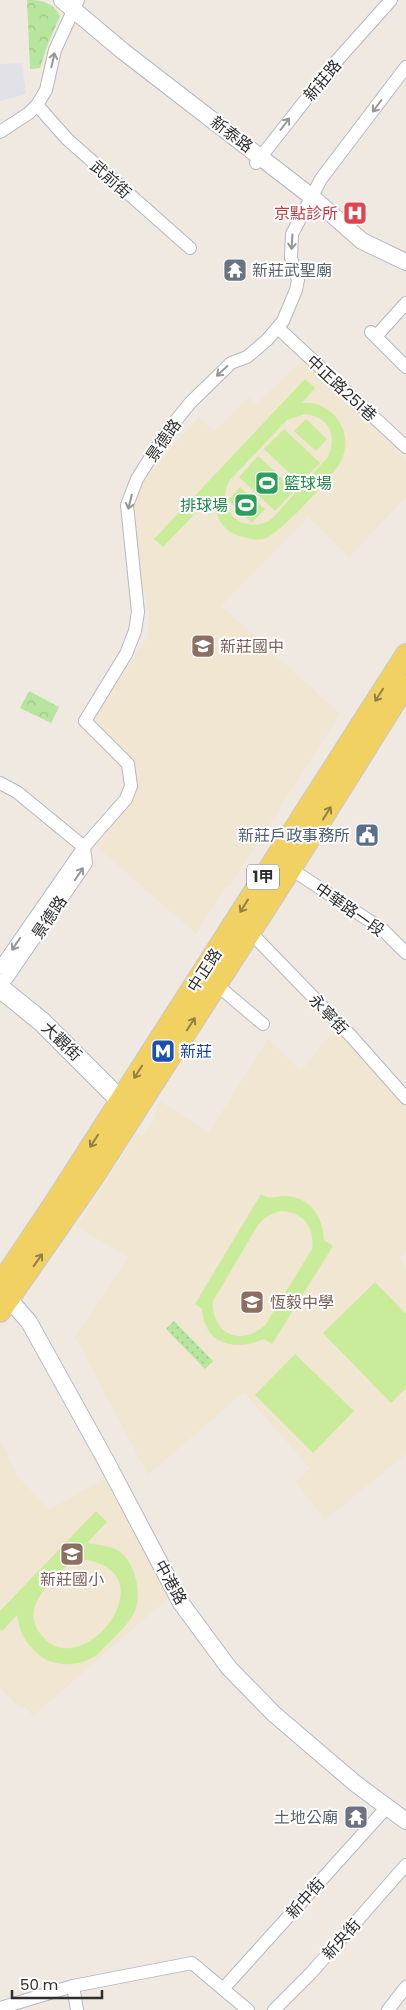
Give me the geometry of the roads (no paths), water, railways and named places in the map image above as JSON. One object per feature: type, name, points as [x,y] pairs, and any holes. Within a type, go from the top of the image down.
[{"type":"main road","name":"中正路","points":[[3,1297],[128,1105],[406,654]]},
{"type":"main road","name":"中正路","points":[[128,1105],[217,985],[406,685]]},
{"type":"main road","name":"大觀街","points":[[0,988],[42,1022],[128,1105]]},
{"type":"street","name":"新莊路","points":[[258,160],[333,65],[391,0]]},
{"type":"street","name":"新泰路","points":[[71,3],[124,52],[258,160],[312,197],[362,241],[406,262]]},
{"type":"street","points":[[0,132],[14,125],[37,105],[46,90],[55,50],[71,3]]},
{"type":"street","name":"景德路","points":[[0,968],[84,847],[126,798],[131,786],[128,764],[85,721],[126,654],[135,631],[138,612],[127,505],[144,467],[166,433],[190,403],[231,363],[247,357],[283,321],[296,290],[298,280],[291,258],[292,234],[321,178],[406,67]]},
{"type":"street","name":"武前街","points":[[37,105],[67,139],[190,248]]},
{"type":"street","points":[[406,304],[375,332],[406,367]]},
{"type":"street","name":"中正路251巷","points":[[278,328],[406,447]]},
{"type":"street","points":[[0,783],[17,792],[84,847]]},
{"type":"street","name":"景德路","points":[[0,981],[7,978],[86,863],[84,847]]},
{"type":"street","name":"中華路一段","points":[[291,869],[382,929],[406,953]]},
{"type":"street","name":"永寧街","points":[[250,932],[406,1098]]},
{"type":"street","points":[[217,985],[263,1024]]},
{"type":"street","name":"中港路","points":[[3,1297],[29,1322],[105,1459],[181,1603],[229,1668],[274,1714],[356,1784],[406,1821]]},
{"type":"street","name":"新中街","points":[[222,1989],[387,1807]]},
{"type":"street","name":"新央街","points":[[274,2010],[311,1972],[406,1865]]},
{"type":"street","points":[[0,2008],[73,1986],[192,1963],[248,2010]]},
{"type":"street","points":[[73,1986],[77,2010]]},
{"type":"street","points":[[388,2010],[406,1987]]},
{"type":"place","name":"京點診所","points":[[355,213]]},
{"type":"place","name":"新莊武聖廟","points":[[235,270]]},
{"type":"place","name":"籃球場","points":[[267,483]]},
{"type":"place","name":"排球場","points":[[246,505]]},
{"type":"place","name":"新莊國中","points":[[203,646]]},
{"type":"place","name":"新莊戶政事務所","points":[[367,835]]},
{"type":"place","name":"新莊","points":[[163,1051]]},
{"type":"place","name":"恆毅中學","points":[[252,1302]]},
{"type":"place","name":"新莊國小","points":[[72,1554]]},
{"type":"place","name":"土地公廟","points":[[356,1817]]}]
